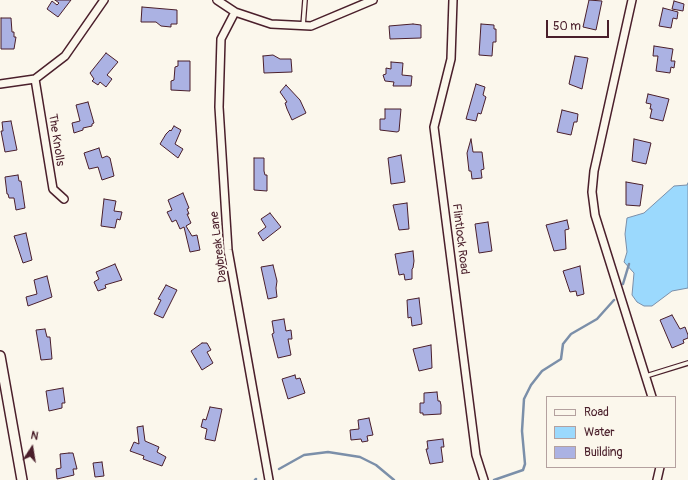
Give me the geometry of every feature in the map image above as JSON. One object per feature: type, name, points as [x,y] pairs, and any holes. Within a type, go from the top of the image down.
[{"type":"street","points":[[0,84],[36,79],[65,56],[104,0]]},
{"type":"street","points":[[217,0],[235,12],[271,24],[303,26],[311,26],[373,0]]},
{"type":"street","name":"Flintlock Road","points":[[453,0],[451,59],[434,127],[476,455],[484,480]]},
{"type":"street","points":[[632,0],[592,184],[596,215],[652,396]]},
{"type":"street","name":"Daybreak Lane","points":[[235,12],[221,39],[218,107],[228,250],[269,480]]},
{"type":"street","name":"The Knolls","points":[[36,79],[53,188],[64,199]]},
{"type":"street","points":[[0,356],[22,480]]},
{"type":"street","points":[[657,480],[660,468]]},
{"type":"lane","points":[[303,26],[305,0]]},
{"type":"lane","points":[[646,376],[688,363]]},
{"type":"water","points":[[688,183],[688,288],[672,291],[652,306],[644,306],[637,302],[632,295],[634,273],[624,262],[627,252],[625,234],[627,218],[644,213],[674,186],[687,185]]},
{"type":"building","points":[[55,0],[71,0],[58,17],[47,9],[52,1],[57,5],[59,3]]},
{"type":"building","points":[[589,0],[602,1],[596,30],[583,27]]},
{"type":"building","points":[[674,1],[684,4],[683,11],[672,9]]},
{"type":"building","points":[[142,7],[177,10],[177,24],[171,24],[171,27],[161,26],[156,22],[141,22]]},
{"type":"building","points":[[663,8],[678,12],[677,19],[673,18],[671,28],[659,26]]},
{"type":"building","points":[[1,18],[11,18],[12,32],[14,32],[14,37],[16,37],[14,49],[1,49]]},
{"type":"building","points":[[413,24],[421,25],[421,38],[390,39],[389,26]]},
{"type":"building","points":[[481,24],[494,25],[494,29],[496,29],[496,42],[493,42],[492,56],[479,55]]},
{"type":"building","points":[[654,46],[673,49],[671,61],[675,61],[674,68],[671,67],[670,73],[656,71],[658,56],[653,56]]},
{"type":"building","points":[[106,53],[118,62],[107,75],[112,79],[106,87],[100,82],[98,85],[92,81],[94,79],[90,73]]},
{"type":"building","points":[[273,55],[280,59],[291,59],[292,72],[264,73],[263,56]]},
{"type":"building","points":[[575,56],[588,58],[582,89],[569,84]]},
{"type":"building","points":[[178,61],[190,61],[190,91],[171,90],[171,81],[174,80],[175,67],[178,66]]},
{"type":"building","points":[[391,62],[403,63],[402,75],[412,76],[411,86],[393,86],[394,82],[385,81],[383,75],[386,74],[386,68],[391,69]]},
{"type":"building","points":[[476,84],[485,87],[483,95],[486,97],[481,114],[478,113],[476,121],[466,119]]},
{"type":"building","points":[[286,85],[300,100],[306,113],[292,120],[285,103],[287,102],[280,92]]},
{"type":"building","points":[[648,94],[669,99],[663,121],[650,118],[652,109],[650,109],[651,104],[646,103]]},
{"type":"building","points":[[88,102],[94,123],[92,126],[83,128],[83,130],[74,133],[72,123],[80,121],[76,105]]},
{"type":"building","points":[[385,109],[401,109],[399,131],[380,130],[380,119],[385,119]]},
{"type":"building","points":[[562,110],[578,114],[577,122],[574,122],[571,135],[557,132]]},
{"type":"building","points":[[11,121],[17,150],[5,152],[1,131],[3,131],[2,122]]},
{"type":"building","points":[[174,126],[181,130],[175,144],[183,149],[178,158],[160,144],[166,134],[170,130],[171,131]]},
{"type":"building","points":[[471,139],[473,152],[482,152],[484,169],[481,170],[482,178],[472,179],[471,171],[469,171],[467,153]]},
{"type":"building","points":[[634,139],[651,143],[646,164],[632,161]]},
{"type":"building","points":[[99,148],[102,158],[107,156],[110,158],[114,176],[102,180],[98,167],[89,169],[84,153]]},
{"type":"building","points":[[401,155],[405,182],[391,184],[388,158]]},
{"type":"building","points":[[254,158],[264,158],[264,171],[265,175],[267,175],[267,191],[254,190]]},
{"type":"building","points":[[18,175],[19,181],[21,181],[25,208],[16,210],[14,198],[9,198],[7,194],[5,177]]},
{"type":"building","points":[[626,182],[643,185],[640,206],[626,205]]},
{"type":"building","points":[[183,193],[189,208],[187,209],[189,214],[187,214],[191,223],[186,226],[192,236],[197,235],[200,250],[190,252],[184,227],[180,229],[176,220],[172,222],[167,212],[172,210],[168,200]]},
{"type":"building","points":[[104,199],[116,201],[114,211],[122,212],[120,220],[117,219],[115,228],[101,226]]},
{"type":"building","points":[[407,203],[409,229],[399,230],[393,205]]},
{"type":"building","points":[[270,213],[281,227],[263,241],[258,233],[266,227],[261,219]]},
{"type":"building","points":[[567,220],[569,229],[565,230],[566,249],[554,251],[546,225]]},
{"type":"building","points":[[488,222],[492,251],[479,253],[475,224]]},
{"type":"building","points":[[26,233],[32,260],[23,263],[14,236]]},
{"type":"building","points":[[413,251],[414,261],[412,279],[405,280],[404,274],[399,275],[395,254]]},
{"type":"building","points":[[115,264],[122,280],[105,285],[106,288],[98,291],[94,282],[99,279],[96,272]]},
{"type":"building","points":[[273,265],[277,281],[277,297],[268,299],[261,267]]},
{"type":"building","points":[[580,266],[584,294],[577,296],[576,291],[570,292],[563,271]]},
{"type":"building","points":[[47,276],[52,297],[28,306],[26,297],[37,294],[34,280]]},
{"type":"building","points":[[166,285],[177,290],[163,318],[154,314],[161,300],[158,299]]},
{"type":"building","points":[[419,298],[422,324],[412,326],[411,317],[408,318],[407,300]]},
{"type":"building","points":[[672,315],[680,329],[685,327],[688,338],[683,340],[684,343],[672,348],[660,320]]},
{"type":"building","points":[[284,319],[286,331],[291,330],[292,339],[288,339],[291,355],[278,358],[272,334],[274,333],[272,321]]},
{"type":"building","points":[[45,329],[47,337],[50,337],[52,359],[41,360],[36,330]]},
{"type":"building","points":[[202,343],[207,343],[211,350],[207,352],[213,363],[202,370],[191,351]]},
{"type":"building","points":[[431,345],[432,368],[419,371],[413,349]]},
{"type":"building","points":[[295,375],[296,379],[300,378],[305,393],[288,399],[282,379]]},
{"type":"building","points":[[63,388],[65,403],[62,403],[62,408],[49,411],[46,391]]},
{"type":"building","points":[[437,392],[438,401],[440,401],[441,405],[441,414],[423,415],[423,413],[420,413],[420,403],[424,403],[424,393]]},
{"type":"building","points":[[210,407],[222,409],[215,441],[205,439],[207,429],[201,427],[203,419],[206,420]]},
{"type":"building","points":[[369,418],[373,435],[367,436],[368,441],[362,442],[361,439],[351,440],[350,430],[359,429],[358,420]]},
{"type":"building","points":[[143,426],[145,441],[159,447],[157,452],[166,457],[162,466],[143,459],[144,456],[130,451],[134,442],[139,444],[137,427]]},
{"type":"building","points":[[443,439],[444,447],[441,447],[443,462],[430,464],[426,449],[428,449],[427,441]]},
{"type":"building","points":[[73,453],[77,469],[73,469],[74,475],[57,479],[56,469],[61,468],[60,454]]},
{"type":"building","points":[[102,462],[104,476],[95,477],[93,463]]},
{"type":"waterway","points":[[623,284],[629,264]]},
{"type":"waterway","points":[[494,480],[523,470],[525,464],[522,431],[524,399],[531,385],[542,371],[561,359],[563,344],[571,334],[597,319],[614,300]]},
{"type":"waterway","points":[[279,469],[304,455],[328,452],[360,457],[376,465],[394,480]]}]
